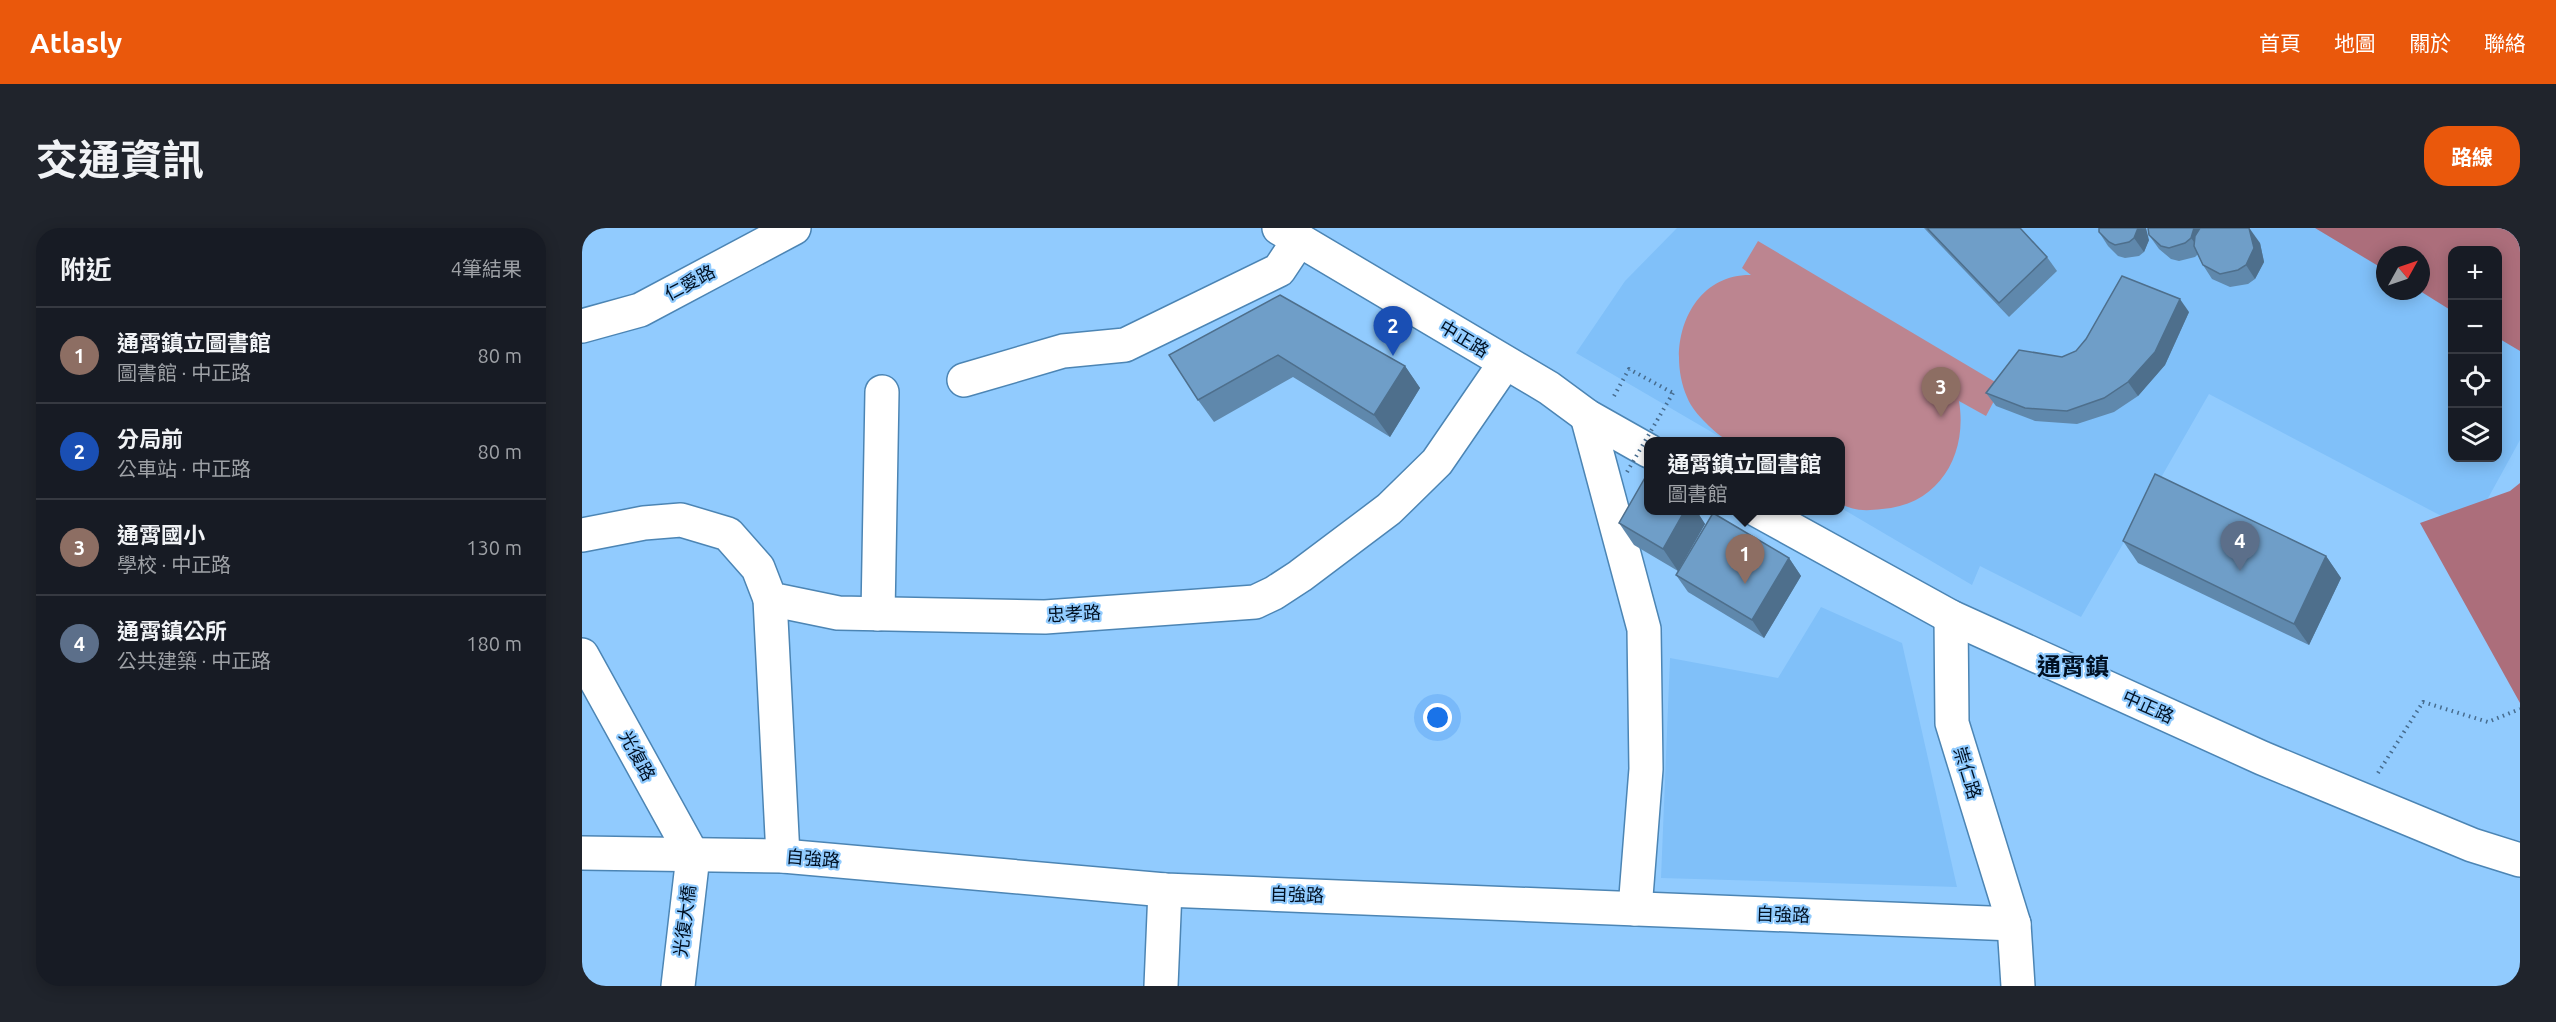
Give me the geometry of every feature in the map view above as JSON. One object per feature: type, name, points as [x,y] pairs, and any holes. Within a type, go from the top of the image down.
[{"type":"street","name":"仁愛路","points":[[582,326],[640,310],[794,228]]},
{"type":"street","name":"中正路","points":[[1289,234],[1549,388],[1587,416],[1638,461]]},
{"type":"street","points":[[964,380],[1063,351],[1125,345],[1279,270],[1289,234]]},
{"type":"street","name":"忠孝路","points":[[771,599],[838,613],[1045,616],[1254,602],[1274,593],[1300,576],[1389,509],[1437,462],[1505,363]]},
{"type":"street","points":[[878,614],[882,392]]},
{"type":"street","points":[[1587,416],[1644,629],[1646,769],[1635,909]]},
{"type":"street","name":"中正路","points":[[1766,515],[1951,617],[2262,758],[2472,845],[2520,860]]},
{"type":"street","points":[[582,535],[644,523],[681,520],[728,534],[758,568],[771,599],[783,856]]},
{"type":"street","name":"崇仁路","points":[[1951,617],[1952,723],[2014,924],[2018,986]]},
{"type":"street","name":"光復路","points":[[582,655],[693,856]]},
{"type":"street","name":"自強路","points":[[582,853],[783,856],[1166,890],[2014,924]]},
{"type":"street","name":"光復大橋","points":[[678,986],[693,856]]},
{"type":"street","points":[[1161,986],[1166,890]]},
{"type":"path","points":[[1629,369],[1672,393],[1650,437]]},
{"type":"path","points":[[2361,799],[2423,702],[2488,722],[2520,709]]},
{"type":"shaded area","points":[[1677,228],[2346,228],[2376,249],[2376,300],[2430,300],[2430,292],[2448,294],[2448,462],[2502,462],[2502,325],[2520,337],[2520,440],[2470,531],[2209,394],[2081,617],[1980,566],[1972,585],[1845,510],[1845,437],[1720,437],[1576,353],[1625,281]]},
{"type":"shaded area","points":[[2315,228],[2520,228],[2520,351],[2502,340],[2502,246],[2448,246],[2448,308],[2430,297],[2430,246],[2376,246],[2376,265]]},
{"type":"shaded area","points":[[1758,241],[2002,386],[1986,416],[1959,401],[1961,421],[1954,458],[1934,487],[1919,498],[1902,505],[1871,510],[1851,508],[1845,506],[1845,437],[1723,437],[1700,417],[1687,397],[1681,377],[1679,356],[1681,336],[1687,316],[1712,286],[1730,278],[1751,275],[1742,268]]},
{"type":"shaded area","points":[[2520,483],[2520,703],[2420,523],[2510,491]]},
{"type":"shaded area","points":[[1821,607],[1902,643],[1957,887],[1661,878],[1670,658],[1778,678]]},
{"type":"building","points":[[1927,228],[2020,228],[2047,257],[1999,303]]},
{"type":"building","points":[[2099,228],[2138,228],[2134,238],[2129,242],[2115,245],[2099,232]]},
{"type":"building","points":[[2148,228],[2194,228],[2191,238],[2185,243],[2169,248],[2161,246],[2149,235]]},
{"type":"building","points":[[2200,228],[2249,228],[2254,248],[2246,265],[2238,270],[2220,274],[2203,265],[2194,246],[2195,236]]},
{"type":"building","points":[[2122,276],[2180,299],[2155,352],[2128,382],[2104,398],[2067,411],[2025,408],[1986,393],[2019,350],[2062,357],[2076,351],[2086,339]]},
{"type":"building","points":[[1280,295],[1405,366],[1374,415],[1278,355],[1198,400],[1169,355]]},
{"type":"building","points":[[2155,474],[2326,556],[2294,624],[2123,541]]},
{"type":"building","points":[[1644,479],[1644,515],[1682,515],[1663,549],[1619,523]]},
{"type":"building","points":[[1712,515],[1716,515],[1789,558],[1752,620],[1676,575]]},
{"type":"place","name":"分局前","points":[[1393,356]]},
{"type":"place","name":"通霄國小","points":[[1941,417]]},
{"type":"place","name":"通霄鎮公所","points":[[2240,571]]},
{"type":"place","name":"通霄鎮立圖書館","points":[[1745,584]]},
{"type":"district","name":"通霄鎮","points":[[2073,667]]}]
